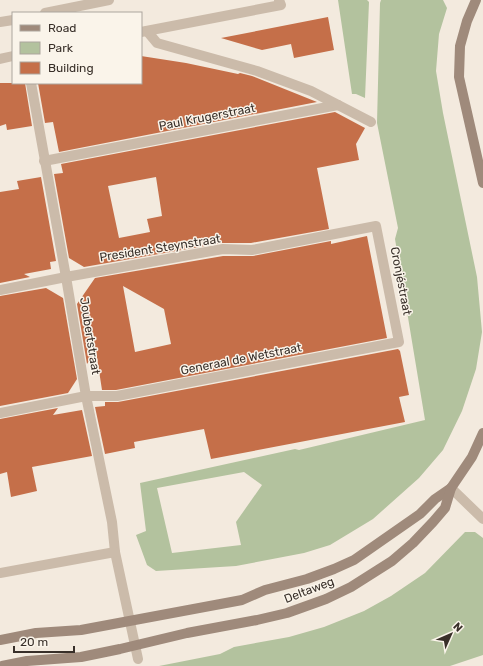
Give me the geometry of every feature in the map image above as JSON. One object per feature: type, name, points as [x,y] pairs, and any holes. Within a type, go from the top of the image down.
[{"type":"main road","points":[[476,0],[467,21],[460,46],[459,77],[483,183]]},
{"type":"main road","name":"Deltaweg","points":[[2,666],[28,661],[81,657],[187,633],[257,620],[288,613],[339,594],[392,561],[413,543],[445,508],[451,488],[472,456],[483,433]]},
{"type":"main road","name":"Deltaweg","points":[[0,640],[36,633],[67,632],[242,600],[265,590],[307,579],[354,560],[420,514],[435,499],[451,488]]},
{"type":"street","points":[[50,12],[109,0]]},
{"type":"street","points":[[144,31],[280,5],[280,0]]},
{"type":"street","points":[[0,22],[12,20]]},
{"type":"street","points":[[144,31],[157,43],[258,71],[311,91],[371,122]]},
{"type":"street","points":[[0,59],[12,56]]},
{"type":"street","name":"Joubertstraat","points":[[31,84],[86,396],[112,522],[115,552],[129,621]]},
{"type":"street","name":"Paul Krugerstraat","points":[[44,161],[338,105]]},
{"type":"street","name":"President Steynstraat","points":[[0,290],[66,276],[223,249],[252,250],[376,226]]},
{"type":"street","name":"Cronjéstraat","points":[[376,226],[399,342]]},
{"type":"street","name":"Generaal de Wetstraat","points":[[0,413],[86,396],[118,396],[399,342]]},
{"type":"street","points":[[451,488],[483,519]]},
{"type":"street","points":[[0,573],[115,552]]},
{"type":"street","points":[[129,621],[138,659]]},
{"type":"green space","points":[[338,0],[367,0],[369,2],[365,98],[352,94]]},
{"type":"green space","points":[[381,0],[443,0],[447,8],[439,34],[436,71],[443,113],[477,277],[482,332],[476,369],[462,411],[443,450],[419,478],[373,519],[330,545],[304,553],[236,566],[156,571],[147,565],[136,535],[146,531],[140,483],[295,449],[299,450],[425,420],[395,239],[398,228],[377,123]],"holes":[[[244,472],[262,485],[236,522],[241,545],[172,553],[157,488]]]},
{"type":"green space","points":[[465,532],[475,532],[483,538],[483,655],[450,666],[159,666],[220,654],[234,647],[289,637],[324,627],[364,611],[391,596],[425,573]]},
{"type":"building","points":[[328,17],[334,50],[294,58],[291,44],[262,50],[221,38]]},
{"type":"building","points":[[142,56],[252,76],[317,102],[59,152],[53,122],[45,123],[38,84],[142,84]]},
{"type":"building","points":[[0,83],[25,84],[32,126],[7,130],[6,124],[0,126]]},
{"type":"building","points":[[335,112],[365,128],[356,144],[359,160],[317,168],[329,229],[251,243],[222,243],[84,267],[69,258],[54,174],[63,173],[61,164]],"holes":[[[156,177],[162,216],[147,219],[150,232],[119,238],[108,186]]]},
{"type":"building","points":[[41,177],[56,261],[50,262],[51,269],[24,274],[30,277],[0,283],[0,192],[19,189],[17,181]]},
{"type":"building","points":[[367,236],[387,338],[116,390],[102,390],[96,351],[87,364],[77,304],[95,278],[223,256],[253,256],[331,241],[331,244]],"holes":[[[123,286],[164,309],[171,344],[135,352]]]},
{"type":"building","points":[[46,288],[63,298],[77,379],[68,393],[0,406],[0,296]]},
{"type":"building","points":[[398,349],[400,351],[409,395],[399,397],[405,422],[211,459],[204,429],[134,442],[135,448],[105,454],[95,407],[105,406],[105,402],[118,402]]},
{"type":"building","points":[[58,408],[53,415],[82,410],[92,456],[32,467],[37,491],[11,497],[7,472],[0,474],[0,419]]}]
